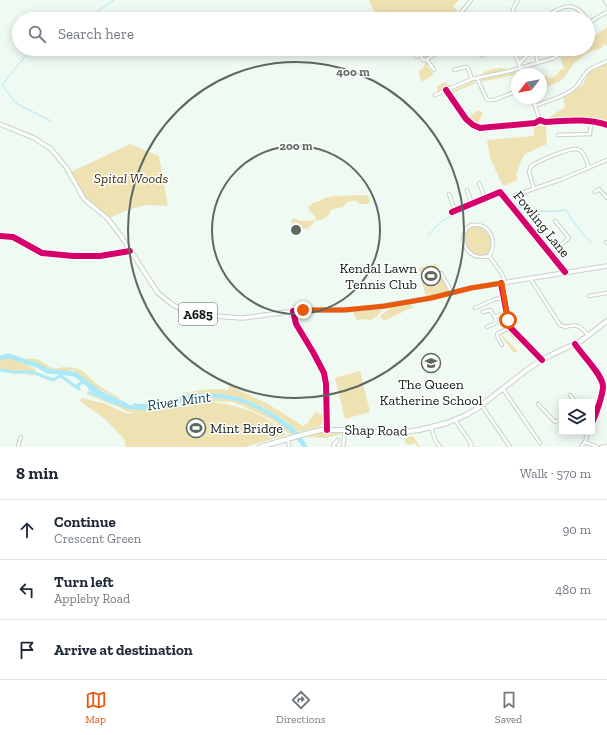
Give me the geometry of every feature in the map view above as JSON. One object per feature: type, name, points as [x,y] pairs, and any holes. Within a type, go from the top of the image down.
[{"type":"highway","name":"Shap Road","points":[[260,447],[294,437],[327,430],[398,433],[413,432],[431,428],[454,420],[482,406],[523,372],[542,360],[575,344],[607,321]]},
{"type":"main road","name":"A685","points":[[0,124],[34,138],[51,149],[66,167],[84,199],[108,219],[158,293],[173,305],[187,312],[200,315],[243,318],[293,311],[366,308],[411,302],[503,282],[607,266]]},
{"type":"main road","points":[[293,311],[296,324],[324,373],[326,384],[327,430]]},
{"type":"street","points":[[462,12],[471,0]]},
{"type":"street","points":[[512,12],[518,0]]},
{"type":"street","points":[[605,0],[607,4]]},
{"type":"street","points":[[554,12],[563,7],[569,6],[575,7],[582,12]]},
{"type":"street","points":[[595,18],[607,12]]},
{"type":"street","points":[[421,56],[423,60],[427,60],[434,70]]},
{"type":"street","points":[[427,60],[432,56]]},
{"type":"street","points":[[516,56],[520,68],[557,56]]},
{"type":"street","points":[[519,64],[526,56]]},
{"type":"street","points":[[536,56],[538,63]]},
{"type":"street","points":[[540,120],[535,106],[572,90],[578,86],[588,71],[607,61]]},
{"type":"street","points":[[454,70],[466,67],[468,68],[472,79]]},
{"type":"street","points":[[435,95],[472,79],[511,72]]},
{"type":"street","points":[[477,78],[488,100],[494,100],[511,93]]},
{"type":"street","points":[[446,90],[466,119],[473,125],[480,128],[536,123],[540,120]]},
{"type":"street","points":[[540,120],[545,122],[580,120],[607,125]]},
{"type":"street","points":[[558,135],[590,134],[591,121]]},
{"type":"street","points":[[534,189],[529,172],[532,166],[572,149],[583,152],[589,168]]},
{"type":"street","points":[[516,194],[534,189],[607,160]]},
{"type":"street","points":[[449,194],[454,211],[485,198],[479,183]]},
{"type":"street","points":[[595,192],[599,189],[606,194],[607,198]]},
{"type":"street","points":[[467,190],[472,204]]},
{"type":"street","name":"Fowling Lane","points":[[485,198],[500,192],[565,272]]},
{"type":"street","points":[[551,253],[569,238],[555,221]]},
{"type":"street","points":[[479,225],[483,226],[490,233],[493,247],[489,256],[482,257],[473,255],[466,248],[463,237],[464,231],[468,227],[479,225]]},
{"type":"street","points":[[0,236],[13,237],[42,253],[73,256],[100,256],[130,251]]},
{"type":"street","points":[[489,256],[502,274],[506,312],[510,327],[542,360]]},
{"type":"street","points":[[441,273],[452,293]]},
{"type":"street","points":[[530,278],[560,325],[566,328],[572,325],[577,326],[589,335]]},
{"type":"street","points":[[589,296],[607,292]]},
{"type":"street","points":[[475,308],[504,297]]},
{"type":"street","points":[[483,312],[490,310],[495,317],[496,322],[487,328]]},
{"type":"street","points":[[495,317],[506,312]]},
{"type":"street","points":[[502,345],[497,334],[510,327]]},
{"type":"street","points":[[575,344],[602,383],[602,394],[595,413]]},
{"type":"street","points":[[503,388],[540,443]]},
{"type":"street","points":[[570,396],[573,399]]},
{"type":"street","points":[[538,404],[555,422],[559,421]]},
{"type":"street","points":[[482,406],[510,447]]},
{"type":"street","points":[[454,420],[472,445],[470,447]]},
{"type":"street","points":[[431,428],[436,442],[440,447]]},
{"type":"street","points":[[343,447],[346,430]]},
{"type":"street","points":[[581,447],[587,435]]},
{"type":"street","points":[[18,447],[21,437]]},
{"type":"street","points":[[288,439],[289,447]]},
{"type":"street","points":[[334,447],[338,440]]},
{"type":"street","points":[[584,442],[597,447]]},
{"type":"street","points":[[602,447],[607,446]]},
{"type":"green space","points":[[369,0],[459,0],[453,6],[458,12],[375,12]]},
{"type":"green space","points":[[607,27],[607,45],[606,46],[604,44],[601,46],[603,47],[595,50],[595,35]]},
{"type":"green space","points":[[422,56],[430,56],[426,59]]},
{"type":"green space","points":[[561,56],[583,56],[574,63],[564,78],[547,87],[547,76],[548,79],[556,76],[560,70],[564,69]]},
{"type":"green space","points":[[427,62],[429,63],[427,66],[434,74],[422,82],[418,72]]},
{"type":"green space","points":[[607,63],[607,122],[576,119],[547,119],[565,107],[563,96],[572,93],[583,84],[589,72]]},
{"type":"green space","points":[[504,68],[508,70],[480,75],[491,69]]},
{"type":"green space","points":[[511,73],[511,76],[480,82],[482,79]]},
{"type":"green space","points":[[474,81],[476,83],[450,94],[452,91]]},
{"type":"green space","points":[[444,82],[451,86],[438,92],[437,86]]},
{"type":"green space","points":[[478,110],[483,113],[478,124],[472,122],[468,118]]},
{"type":"green space","points":[[534,126],[546,126],[547,144],[525,154],[516,174],[518,180],[503,186],[490,158],[487,140],[534,136]]},
{"type":"green space","name":"Spital Woods","points":[[130,144],[159,156],[168,206],[146,205],[128,210],[109,218],[81,192],[71,172]]},
{"type":"green space","points":[[334,196],[368,196],[370,199],[369,204],[359,204],[356,201],[347,202],[342,207],[331,210],[328,216],[321,220],[315,221],[308,229],[299,228],[293,230],[291,222],[294,218],[302,221],[316,220],[308,207],[313,203]]},
{"type":"green space","points":[[472,226],[478,226],[483,229],[490,237],[492,247],[490,252],[486,255],[475,255],[467,246],[465,235],[467,230]]},
{"type":"green space","name":"Kendal Lawn Tennis Club","points":[[436,264],[449,292],[427,297],[419,268]]},
{"type":"green space","points":[[411,304],[413,307],[383,321],[380,316],[390,308]]},
{"type":"green space","points":[[381,309],[382,311],[376,317],[369,321],[368,319],[357,320],[354,314],[354,312]]},
{"type":"green space","points":[[510,330],[523,343],[521,345],[509,334],[510,332],[509,333],[506,331]]},
{"type":"green space","points":[[506,331],[502,335],[518,351],[514,353],[500,334]]},
{"type":"green space","points":[[6,358],[18,360],[36,370],[33,376],[25,373],[14,374],[2,370],[0,371],[0,361]]},
{"type":"green space","points":[[28,358],[39,360],[53,368],[67,367],[80,370],[98,385],[121,399],[120,400],[95,387],[74,370],[62,372],[46,370],[38,363],[28,360]]},
{"type":"green space","points":[[360,371],[370,412],[345,419],[335,378]]},
{"type":"green space","points":[[228,385],[268,404],[303,426],[308,423],[315,412],[323,415],[323,422],[319,427],[298,432],[289,423],[253,403],[226,395],[188,395],[185,393],[218,389],[229,390]]},
{"type":"green space","name":"Mint Bridge","points":[[87,393],[118,405],[141,409],[177,403],[178,407],[205,402],[225,404],[242,408],[266,418],[286,435],[245,447],[126,447],[124,439],[105,419],[80,401],[82,398],[106,404],[127,414],[135,412],[127,412],[121,408],[86,394]]},
{"type":"green space","points":[[219,397],[249,405],[268,414],[292,434],[289,434],[272,420],[232,402],[213,401],[185,403],[185,401],[194,399]]},
{"type":"green space","points":[[338,431],[342,434],[325,438],[307,437],[307,435]]},
{"type":"green space","points":[[413,436],[420,447],[418,447],[415,443],[408,445],[404,441],[408,437]]},
{"type":"water","points":[[88,382],[130,405],[133,405],[134,403],[158,403],[192,394],[222,394],[247,400],[283,419],[295,428],[290,431],[257,409],[246,404],[222,399],[193,399],[145,410],[130,409],[87,393],[88,391],[93,393],[88,389]]},
{"type":"waterway","points":[[97,12],[114,0]]},
{"type":"waterway","points":[[25,56],[2,85],[17,104],[51,121]]},
{"type":"waterway","points":[[428,235],[442,221],[465,210],[500,197]]},
{"type":"waterway","points":[[515,205],[533,211],[566,210],[577,227],[591,242]]},
{"type":"waterway","name":"River Mint","points":[[0,358],[9,356],[39,366],[47,371],[75,374],[94,389]]},
{"type":"waterway","points":[[0,370],[32,372],[53,380],[61,376],[79,389]]},
{"type":"waterway","points":[[76,387],[85,382]]},
{"type":"waterway","name":"River Mint","points":[[287,426],[297,435],[305,447]]},
{"type":"cycle path","points":[[446,90],[466,119],[473,125],[480,128],[535,123],[540,120],[545,122],[591,121],[607,125]]},
{"type":"cycle path","points":[[452,212],[500,192],[565,272]]},
{"type":"cycle path","points":[[0,236],[13,237],[42,253],[73,256],[100,256],[130,251]]},
{"type":"cycle path","points":[[501,283],[510,327],[542,360]]},
{"type":"cycle path","points":[[293,311],[296,324],[324,373],[326,384],[327,430]]},
{"type":"cycle path","points":[[575,344],[596,370],[602,381],[603,390],[595,415]]},
{"type":"place","name":"Kendal Lawn Tennis Club","points":[[431,276]]},
{"type":"place","name":"The Queen Katherine School","points":[[431,363]]},
{"type":"place","name":"Mint Bridge","points":[[196,428]]},
{"type":"route","points":[[303,310],[344,310],[385,306],[502,283],[508,320]]}]
